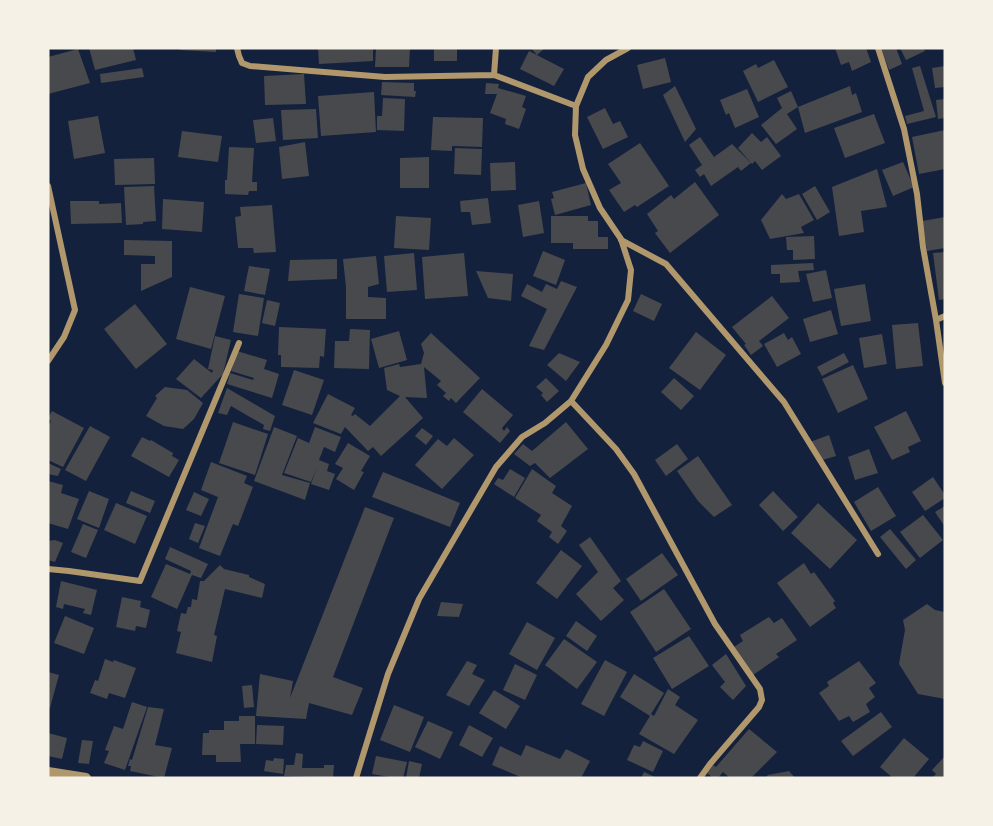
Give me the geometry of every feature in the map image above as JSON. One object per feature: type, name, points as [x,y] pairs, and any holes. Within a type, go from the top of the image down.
[{"type":"street","points":[[237,48],[242,63],[250,66],[385,77],[494,75],[576,106]]},
{"type":"street","points":[[494,75],[496,48]]},
{"type":"street","points":[[356,778],[388,674],[419,599],[496,466],[522,437],[545,423],[571,401],[606,345],[628,300],[631,270],[621,239],[600,208],[583,169],[575,135],[576,106],[588,78],[606,60],[628,48]]},
{"type":"street","points":[[878,48],[904,129],[917,194],[923,248],[945,383]]},
{"type":"street","points":[[48,186],[75,310],[64,337],[48,362]]},
{"type":"street","points":[[621,239],[666,264],[784,402],[878,554]]},
{"type":"street","points":[[936,320],[945,316]]},
{"type":"street","points":[[48,569],[140,581],[239,343]]},
{"type":"street","points":[[571,401],[616,449],[634,474],[715,624],[760,689],[762,700],[759,707],[700,778]]},
{"type":"street","points":[[48,772],[86,778]]},
{"type":"building","points":[[89,48],[133,48],[136,60],[95,70]]},
{"type":"building","points":[[180,48],[216,48],[216,52],[180,50]]},
{"type":"building","points":[[318,48],[373,48],[373,61],[319,64]]},
{"type":"building","points":[[376,48],[410,48],[409,67],[375,67]]},
{"type":"building","points":[[434,48],[457,48],[457,61],[434,61]]},
{"type":"building","points":[[531,48],[545,48],[537,55]]},
{"type":"building","points":[[835,48],[866,48],[871,62],[852,71],[849,62],[841,65]]},
{"type":"building","points":[[881,48],[896,48],[902,64],[889,70]]},
{"type":"building","points":[[900,48],[923,48],[925,51],[906,60]]},
{"type":"building","points":[[78,49],[90,83],[48,94],[48,57]]},
{"type":"building","points":[[529,51],[564,69],[554,86],[520,69]]},
{"type":"building","points":[[665,58],[671,82],[643,89],[637,65]]},
{"type":"building","points":[[774,60],[788,87],[758,102],[743,71],[756,64],[758,68]]},
{"type":"building","points":[[920,66],[936,117],[907,124],[905,116],[924,111],[912,68]]},
{"type":"building","points":[[945,66],[945,87],[935,88],[932,68]]},
{"type":"building","points":[[142,68],[144,77],[101,83],[100,74]]},
{"type":"building","points":[[304,74],[306,104],[265,105],[264,76]]},
{"type":"building","points":[[382,82],[414,83],[415,97],[381,95]]},
{"type":"building","points":[[486,83],[499,84],[498,88],[526,96],[522,107],[526,109],[519,129],[505,124],[506,119],[490,113],[497,94],[485,94]]},
{"type":"building","points":[[675,86],[696,129],[685,142],[663,95]]},
{"type":"building","points":[[850,86],[852,95],[856,93],[862,112],[805,133],[798,107]]},
{"type":"building","points":[[747,89],[759,117],[735,128],[720,100]]},
{"type":"building","points":[[791,91],[798,107],[787,114],[797,129],[776,144],[761,125],[782,108],[777,98]]},
{"type":"building","points":[[374,92],[376,132],[321,136],[318,96]]},
{"type":"building","points":[[383,98],[405,99],[404,131],[377,130],[377,116],[382,116]]},
{"type":"building","points":[[945,99],[945,118],[938,119],[936,100]]},
{"type":"building","points":[[605,108],[613,124],[620,121],[628,137],[603,149],[587,117]]},
{"type":"building","points":[[316,109],[318,138],[283,140],[281,110]]},
{"type":"building","points":[[874,114],[885,143],[845,158],[834,128]]},
{"type":"building","points":[[98,116],[105,153],[74,159],[68,121]]},
{"type":"building","points":[[433,117],[483,118],[482,147],[452,146],[452,151],[431,150]]},
{"type":"building","points":[[273,118],[276,141],[256,143],[253,120]]},
{"type":"building","points":[[945,130],[945,169],[919,174],[912,137]]},
{"type":"building","points":[[182,131],[222,136],[218,162],[178,157]]},
{"type":"building","points":[[752,133],[761,142],[767,137],[781,156],[762,170],[755,161],[752,164],[738,148]]},
{"type":"building","points":[[700,137],[714,157],[732,144],[751,163],[741,171],[738,167],[711,186],[704,174],[700,177],[695,170],[702,165],[689,145]]},
{"type":"building","points":[[305,142],[309,176],[282,179],[279,147]]},
{"type":"building","points":[[640,143],[669,186],[637,207],[635,205],[624,212],[609,190],[621,183],[608,164]]},
{"type":"building","points":[[229,147],[254,148],[252,182],[257,182],[257,191],[249,191],[248,195],[225,194]]},
{"type":"building","points":[[455,148],[482,149],[481,175],[454,174]]},
{"type":"building","points":[[429,157],[429,188],[400,188],[400,158]]},
{"type":"building","points":[[154,158],[155,184],[115,185],[114,159]]},
{"type":"building","points":[[515,162],[516,190],[491,191],[490,163]]},
{"type":"building","points":[[903,162],[914,187],[893,196],[882,170]]},
{"type":"building","points":[[877,169],[887,207],[861,211],[864,232],[839,236],[832,187]]},
{"type":"building","points":[[695,182],[719,215],[670,253],[655,233],[658,231],[647,214],[671,195],[674,199]]},
{"type":"building","points":[[586,183],[591,205],[555,215],[551,199],[554,198],[552,192]]},
{"type":"building","points":[[154,186],[156,221],[126,225],[124,187]]},
{"type":"building","points":[[815,186],[830,212],[817,220],[802,194]]},
{"type":"building","points":[[782,194],[786,199],[799,194],[814,220],[801,227],[804,233],[770,239],[761,220]]},
{"type":"building","points":[[488,198],[491,223],[472,225],[470,212],[461,212],[460,201]]},
{"type":"building","points":[[163,199],[204,202],[202,232],[162,229]]},
{"type":"building","points":[[70,201],[99,201],[99,204],[121,203],[122,223],[71,224]]},
{"type":"building","points":[[539,201],[544,233],[523,237],[518,205]]},
{"type":"building","points":[[272,205],[276,252],[254,253],[253,248],[238,248],[235,217],[241,216],[240,207]]},
{"type":"building","points":[[396,216],[431,218],[429,250],[394,248]]},
{"type":"building","points":[[551,216],[588,216],[588,221],[598,221],[598,237],[608,237],[608,249],[573,249],[573,243],[551,243]]},
{"type":"building","points":[[945,217],[945,248],[927,251],[922,221]]},
{"type":"building","points":[[814,236],[815,259],[793,260],[793,250],[787,250],[786,237]]},
{"type":"building","points":[[124,240],[172,241],[172,277],[141,291],[141,264],[155,264],[155,256],[124,255]]},
{"type":"building","points":[[543,251],[565,260],[556,285],[533,276]]},
{"type":"building","points":[[945,252],[945,299],[939,300],[933,253]]},
{"type":"building","points":[[414,253],[417,290],[387,292],[384,256]]},
{"type":"building","points":[[464,253],[468,296],[425,299],[422,257]]},
{"type":"building","points":[[376,256],[379,284],[368,287],[368,297],[386,298],[386,319],[346,319],[343,259]]},
{"type":"building","points":[[337,259],[337,279],[288,281],[290,260]]},
{"type":"building","points":[[813,263],[814,270],[798,271],[800,282],[780,283],[780,274],[771,274],[771,265]]},
{"type":"building","points":[[249,266],[270,269],[265,295],[244,291]]},
{"type":"building","points":[[826,270],[832,298],[813,302],[806,274]]},
{"type":"building","points":[[476,271],[513,274],[511,301],[488,298]]},
{"type":"building","points":[[561,281],[577,287],[544,350],[529,346],[547,309],[521,296],[527,284],[542,292],[546,284],[557,289]]},
{"type":"building","points":[[865,284],[871,321],[841,326],[834,289]]},
{"type":"building","points":[[190,287],[225,296],[211,349],[176,339]]},
{"type":"building","points":[[239,294],[264,298],[258,336],[233,332]]},
{"type":"building","points":[[641,294],[662,304],[654,321],[633,311]]},
{"type":"building","points":[[772,296],[789,318],[759,341],[763,346],[751,355],[744,345],[746,344],[732,327]]},
{"type":"building","points":[[267,300],[280,303],[275,326],[262,323]]},
{"type":"building","points":[[135,304],[167,344],[136,369],[104,329]]},
{"type":"building","points":[[831,310],[838,334],[810,342],[803,319]]},
{"type":"building","points":[[918,323],[923,366],[896,369],[892,325]]},
{"type":"building","points":[[279,327],[326,329],[324,357],[320,356],[319,368],[281,367],[281,355],[278,355]]},
{"type":"building","points":[[350,329],[370,330],[369,369],[334,368],[335,341],[349,341]]},
{"type":"building","points":[[399,331],[407,360],[379,368],[371,339]]},
{"type":"building","points":[[696,332],[726,355],[700,390],[669,368]]},
{"type":"building","points":[[431,333],[480,378],[456,403],[451,398],[449,401],[443,396],[446,393],[437,385],[441,381],[424,367],[427,398],[405,397],[423,418],[381,456],[373,447],[368,451],[345,427],[341,434],[313,423],[328,394],[355,408],[351,415],[355,414],[370,426],[400,396],[387,390],[384,368],[399,364],[400,367],[421,364],[424,353],[421,344]]},
{"type":"building","points":[[784,333],[788,340],[792,337],[801,354],[777,367],[764,344]]},
{"type":"building","points":[[882,334],[887,364],[864,368],[859,338]]},
{"type":"building","points":[[215,336],[231,340],[223,374],[201,398],[176,379],[194,359],[212,373],[213,370],[208,369]]},
{"type":"building","points":[[237,351],[267,360],[264,369],[279,374],[272,398],[227,384],[230,373],[253,380],[254,378],[231,371]]},
{"type":"building","points":[[559,353],[580,362],[566,381],[547,365]]},
{"type":"building","points":[[844,353],[849,362],[822,376],[817,367]]},
{"type":"building","points":[[853,365],[868,399],[838,413],[822,379]]},
{"type":"building","points":[[294,370],[324,380],[312,415],[282,405]]},
{"type":"building","points":[[546,378],[559,391],[547,402],[541,395],[543,393],[536,387]]},
{"type":"building","points":[[674,378],[694,396],[681,410],[661,392]]},
{"type":"building","points":[[165,387],[187,390],[203,403],[194,419],[183,429],[164,426],[146,416],[157,398],[155,396]]},
{"type":"building","points":[[227,388],[275,416],[270,431],[263,429],[264,425],[231,406],[227,415],[218,413]]},
{"type":"building","points":[[482,389],[513,415],[502,428],[504,431],[507,427],[510,431],[500,443],[463,412]]},
{"type":"building","points":[[52,411],[84,428],[63,467],[48,460],[48,427],[51,421],[48,418]]},
{"type":"building","points":[[906,411],[921,441],[908,447],[910,452],[892,460],[874,427]]},
{"type":"building","points":[[233,422],[268,434],[255,475],[219,463]]},
{"type":"building","points":[[566,422],[588,449],[550,478],[535,463],[530,466],[514,454],[523,444],[532,451]]},
{"type":"building","points":[[90,426],[110,437],[86,481],[65,470]]},
{"type":"building","points":[[274,427],[297,436],[282,475],[310,483],[305,500],[254,481]]},
{"type":"building","points":[[315,427],[341,437],[335,452],[324,447],[319,460],[329,464],[327,471],[335,474],[329,490],[311,484],[317,467],[311,482],[284,473],[298,438],[309,443]]},
{"type":"building","points":[[422,428],[433,436],[426,445],[415,436]]},
{"type":"building","points":[[829,435],[836,456],[819,461],[810,442]]},
{"type":"building","points":[[142,437],[173,453],[172,456],[179,460],[169,477],[131,456]]},
{"type":"building","points":[[454,438],[474,455],[442,489],[415,465],[438,439],[447,446]]},
{"type":"building","points":[[348,443],[370,456],[354,490],[336,479],[343,468],[335,464]]},
{"type":"building","points":[[677,444],[688,459],[666,476],[655,460]]},
{"type":"building","points":[[869,449],[878,473],[855,480],[848,457]]},
{"type":"building","points":[[698,456],[732,505],[714,517],[698,501],[677,471]]},
{"type":"building","points":[[211,462],[247,476],[244,483],[253,487],[238,526],[233,524],[220,556],[199,548],[218,497],[201,490]]},
{"type":"building","points":[[48,463],[61,469],[58,476],[48,474]]},
{"type":"building","points":[[510,469],[525,478],[514,497],[494,484],[498,478],[503,480]]},
{"type":"building","points":[[532,469],[556,486],[552,493],[572,506],[561,526],[567,531],[558,544],[549,537],[552,532],[537,521],[541,515],[515,498]]},
{"type":"building","points":[[383,472],[460,503],[450,527],[372,497]]},
{"type":"building","points":[[933,477],[945,498],[925,511],[912,492]]},
{"type":"building","points":[[48,481],[63,485],[61,493],[79,499],[68,529],[48,523]]},
{"type":"building","points":[[878,487],[896,516],[871,531],[854,502]]},
{"type":"building","points":[[89,491],[109,499],[99,528],[77,519]]},
{"type":"building","points":[[131,491],[155,501],[150,513],[126,503]]},
{"type":"building","points":[[773,491],[798,517],[783,531],[759,505]]},
{"type":"building","points":[[194,492],[209,499],[201,516],[186,510]]},
{"type":"building","points":[[116,503],[147,516],[135,544],[104,530]]},
{"type":"building","points":[[818,503],[857,540],[830,569],[791,533]]},
{"type":"building","points":[[945,506],[945,527],[935,512]]},
{"type":"building","points":[[365,507],[394,518],[333,677],[363,688],[352,715],[309,703],[306,719],[256,716],[260,674],[293,681],[290,698]]},
{"type":"building","points":[[923,515],[943,540],[920,558],[900,532]]},
{"type":"building","points":[[195,523],[205,526],[198,543],[189,539]]},
{"type":"building","points":[[83,524],[98,530],[86,558],[71,552]]},
{"type":"building","points":[[890,529],[916,560],[906,569],[880,537]]},
{"type":"building","points":[[590,537],[621,581],[613,588],[624,600],[601,621],[576,594],[598,572],[579,545]]},
{"type":"building","points":[[55,540],[63,543],[55,562],[48,560],[48,541]]},
{"type":"building","points":[[170,547],[208,564],[201,578],[192,575],[177,609],[151,597],[166,564],[190,574],[191,571],[165,559]]},
{"type":"building","points":[[561,550],[582,566],[557,599],[536,583]]},
{"type":"building","points":[[662,553],[678,575],[641,601],[626,579]]},
{"type":"building","points":[[804,563],[811,574],[814,572],[835,601],[833,603],[836,608],[810,627],[777,583]]},
{"type":"building","points":[[220,565],[224,569],[249,575],[265,584],[262,598],[225,589],[214,635],[217,636],[212,662],[176,653],[181,632],[177,631],[181,613],[186,614],[188,607],[191,607],[192,599],[197,600],[200,581],[204,581]]},
{"type":"building","points":[[61,581],[97,590],[91,615],[83,613],[85,609],[64,604],[63,609],[56,607]]},
{"type":"building","points":[[664,589],[691,629],[656,652],[630,612]]},
{"type":"building","points":[[122,597],[141,601],[140,607],[150,610],[146,628],[136,626],[135,631],[116,627]]},
{"type":"building","points":[[441,602],[463,604],[459,617],[437,616]]},
{"type":"building","points":[[927,604],[935,610],[945,612],[945,699],[918,694],[899,664],[905,630],[903,620]]},
{"type":"building","points":[[65,616],[94,628],[84,654],[54,643]]},
{"type":"building","points":[[769,617],[774,623],[782,618],[797,640],[776,654],[779,657],[753,675],[734,647],[743,641],[740,635]]},
{"type":"building","points":[[576,621],[597,636],[587,651],[566,636]]},
{"type":"building","points":[[527,622],[555,638],[537,670],[509,654]]},
{"type":"building","points":[[689,636],[709,666],[672,689],[653,658]]},
{"type":"building","points":[[564,639],[597,662],[577,689],[545,665]]},
{"type":"building","points":[[726,654],[746,686],[733,700],[720,687],[725,682],[712,665]]},
{"type":"building","points":[[105,659],[136,668],[125,698],[109,693],[107,699],[90,693],[95,680],[98,681]]},
{"type":"building","points":[[605,660],[627,672],[604,716],[581,704]]},
{"type":"building","points":[[467,661],[477,665],[472,674],[485,680],[469,706],[446,695]]},
{"type":"building","points":[[859,661],[876,683],[869,688],[875,697],[866,704],[870,712],[853,722],[849,716],[839,721],[819,693],[829,686],[827,682]]},
{"type":"building","points":[[515,664],[537,675],[525,700],[503,690]]},
{"type":"building","points":[[48,672],[59,675],[50,708],[48,707]]},
{"type":"building","points":[[634,674],[664,693],[651,714],[654,716],[668,689],[680,697],[675,705],[698,720],[674,754],[639,734],[650,716],[620,697]]},
{"type":"building","points":[[252,685],[254,707],[244,708],[242,686]]},
{"type":"building","points":[[494,690],[520,706],[506,729],[479,713]]},
{"type":"building","points":[[132,702],[147,707],[125,770],[104,763],[109,751],[105,750],[114,726],[123,729]]},
{"type":"building","points":[[394,705],[424,717],[410,752],[380,740]]},
{"type":"building","points":[[148,707],[164,709],[155,745],[172,748],[164,778],[130,771],[131,766],[128,766],[130,759],[132,760]]},
{"type":"building","points":[[881,712],[892,727],[853,756],[841,741]]},
{"type":"building","points":[[239,716],[255,716],[255,744],[240,744],[241,762],[216,762],[216,755],[202,755],[203,733],[209,733],[209,730],[224,730],[224,721],[239,721]]},
{"type":"building","points":[[428,721],[453,732],[440,759],[415,747]]},
{"type":"building","points":[[257,725],[284,726],[283,745],[256,744]]},
{"type":"building","points":[[469,725],[493,738],[482,757],[459,745]]},
{"type":"building","points":[[749,729],[777,752],[751,778],[730,778],[723,772],[718,778],[713,778],[707,773],[713,765],[716,767]]},
{"type":"building","points":[[48,733],[67,738],[62,759],[48,756]]},
{"type":"building","points":[[904,738],[929,759],[913,778],[893,778],[880,767]]},
{"type":"building","points":[[82,740],[93,741],[89,764],[78,763]]},
{"type":"building","points":[[643,741],[663,751],[653,772],[627,760],[634,745],[640,747]]},
{"type":"building","points":[[526,745],[560,759],[566,749],[590,761],[581,778],[523,778],[492,765],[500,746],[521,756]]},
{"type":"building","points":[[296,753],[303,754],[302,768],[324,768],[324,765],[334,765],[333,778],[284,776],[286,765],[294,765]]},
{"type":"building","points":[[376,756],[407,762],[403,778],[372,774]]},
{"type":"building","points":[[945,756],[945,778],[932,778],[936,774],[932,770]]},
{"type":"building","points":[[274,758],[284,759],[283,774],[264,771],[266,760],[273,761]]},
{"type":"building","points":[[409,761],[422,764],[419,778],[406,778]]},
{"type":"building","points":[[789,771],[795,778],[765,778],[768,775]]},
{"type":"building","points":[[644,772],[657,778],[641,778]]}]
